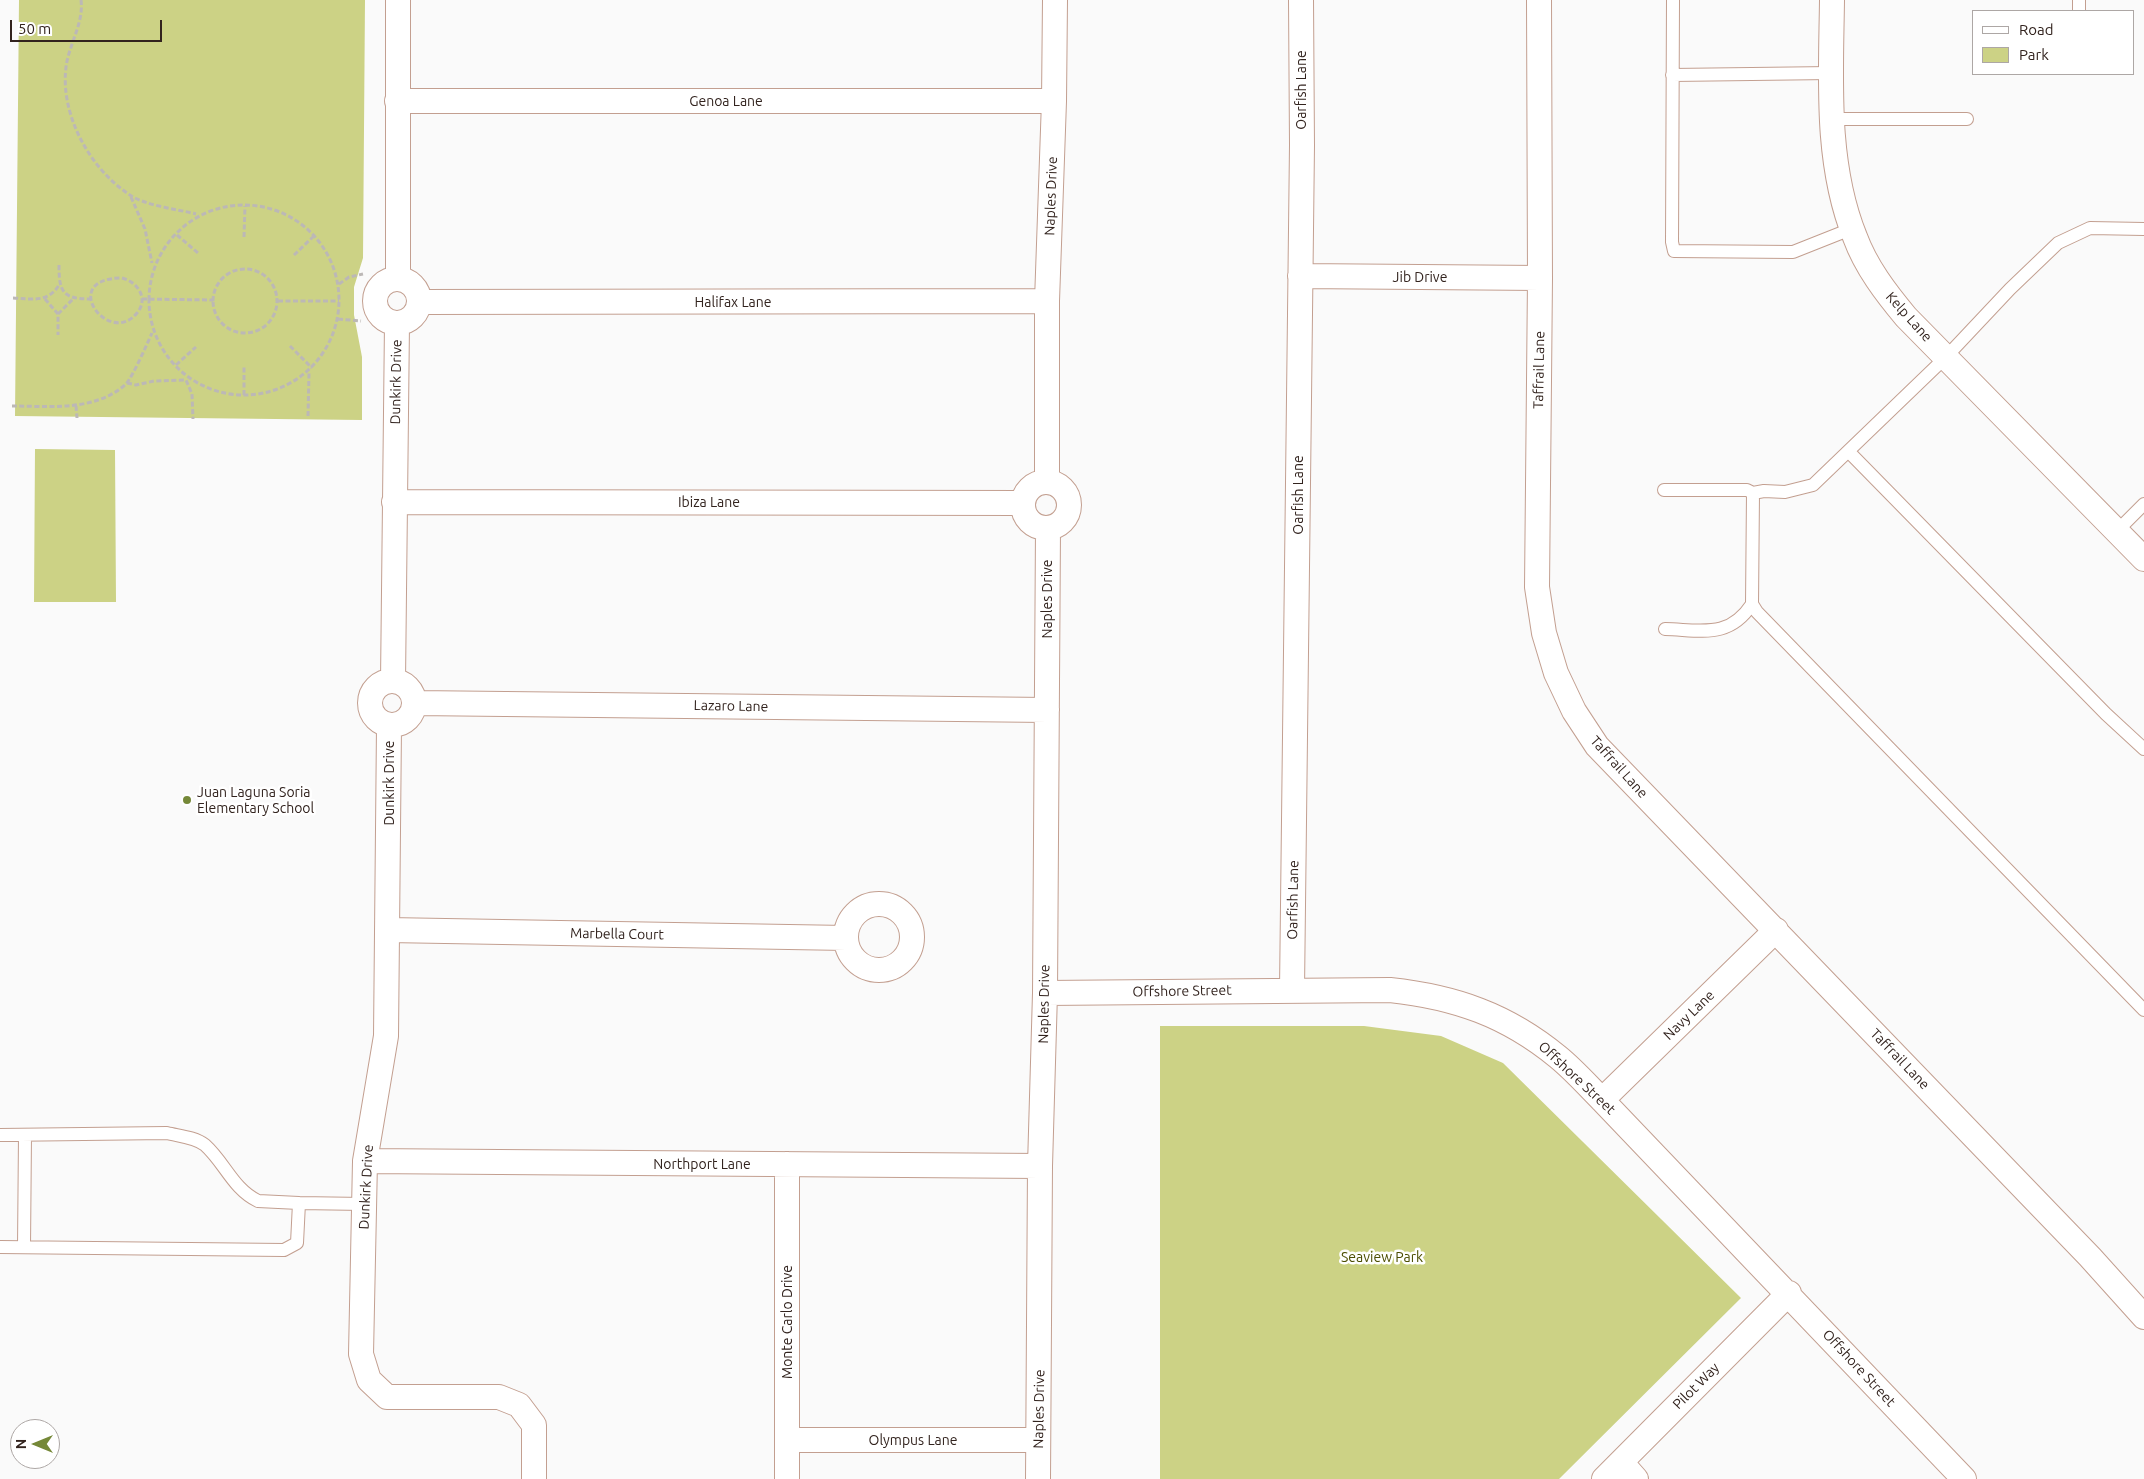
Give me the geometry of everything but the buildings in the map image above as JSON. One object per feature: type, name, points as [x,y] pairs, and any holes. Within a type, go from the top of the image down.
[{"type":"street","points":[[398,0],[398,278]]},
{"type":"street","name":"Naples Drive","points":[[1047,482],[1047,301],[1054,100],[1055,0]]},
{"type":"street","name":"Oarfish Lane","points":[[1292,989],[1300,276],[1301,0]]},
{"type":"street","name":"Taffrail Lane","points":[[1539,0],[1540,278],[1537,587],[1544,633],[1556,673],[1574,711],[1597,746],[1622,774],[1776,930],[2090,1257],[2144,1317]]},
{"type":"street","name":"Kelp Lane","points":[[1832,0],[1833,119],[1836,172],[1852,229],[1872,272],[1891,299],[1946,358],[2144,559]]},
{"type":"street","name":"Genoa Lane","points":[[397,100],[1054,100]]},
{"type":"street","name":"Jib Drive","points":[[1300,276],[1540,278]]},
{"type":"street","points":[[398,278],[411,284],[418,295],[419,302],[415,314],[410,319],[397,323],[384,319],[378,314],[374,300],[379,287],[391,279],[398,278]]},
{"type":"street","name":"Halifax Lane","points":[[419,302],[1047,301]]},
{"type":"street","name":"Dunkirk Drive","points":[[393,681],[397,323]]},
{"type":"street","points":[[1047,482],[1062,488],[1069,501],[1069,509],[1062,523],[1048,529],[1040,528],[1027,519],[1023,503],[1028,490],[1034,485],[1047,482]]},
{"type":"street","name":"Ibiza Lane","points":[[394,502],[1023,503]]},
{"type":"street","name":"Naples Drive","points":[[1038,1479],[1048,529]]},
{"type":"street","points":[[393,681],[406,685],[414,696],[415,703],[410,717],[405,722],[389,726],[377,720],[372,714],[370,699],[378,686],[393,681]]},
{"type":"street","name":"Lazaro Lane","points":[[415,703],[1047,710]]},
{"type":"street","name":"Dunkirk Drive","points":[[389,726],[386,1036],[365,1162],[361,1354],[368,1380],[387,1397],[499,1397],[519,1405],[534,1425],[534,1479]]},
{"type":"street","name":"Marbella Court","points":[[388,930],[846,938]]},
{"type":"street","name":"Navy Lane","points":[[1602,1100],[1776,930]]},
{"type":"street","name":"Offshore Street","points":[[1044,993],[1292,989],[1390,990],[1422,993],[1458,1002],[1494,1015],[1530,1036],[1560,1058],[1789,1293],[1964,1479]]},
{"type":"street","name":"Northport Lane","points":[[365,1162],[1040,1166]]},
{"type":"street","name":"Monte Carlo Drive","points":[[787,1164],[787,1479]]},
{"type":"street","name":"Pilot Way","points":[[1604,1479],[1629,1470],[1789,1293]]},
{"type":"street","name":"Olympus Lane","points":[[787,1440],[1038,1440]]},
{"type":"lane","points":[[1673,0],[1672,242],[1674,251],[1793,252],[1852,229]]},
{"type":"lane","points":[[1672,75],[1832,73]]},
{"type":"lane","points":[[1833,119],[1967,119]]},
{"type":"lane","points":[[1664,490],[1747,490],[1754,493],[1764,491],[1785,492],[1813,485],[1946,358],[2010,289],[2058,243],[2090,228],[2144,229]]},
{"type":"lane","points":[[1849,452],[2106,714],[2144,749]]},
{"type":"lane","points":[[1754,493],[1752,604],[1756,612],[2144,1010]]},
{"type":"lane","points":[[2117,531],[2144,504]]},
{"type":"lane","points":[[1665,629],[1720,631],[1743,618],[1752,604]]},
{"type":"lane","points":[[0,1135],[168,1133],[190,1138],[203,1144],[226,1167],[234,1182],[258,1201],[364,1204]]},
{"type":"lane","points":[[24,1247],[25,1135]]},
{"type":"lane","points":[[0,1248],[284,1250],[297,1243],[299,1203]]},
{"type":"path","points":[[81,0],[77,32],[66,68],[68,106],[86,149],[100,169],[131,196],[160,206],[196,214],[230,207],[246,206],[273,210],[298,221],[315,235],[332,261],[339,284],[338,319],[330,341],[309,372],[286,386],[263,393],[244,395],[227,394],[186,380],[154,381],[136,385],[127,383]]},
{"type":"path","points":[[131,196],[146,229],[152,263],[150,300],[152,332],[164,353],[176,365],[186,380],[192,394],[193,419]]},
{"type":"path","points":[[244,237],[246,206]]},
{"type":"path","points":[[152,263],[196,214]]},
{"type":"path","points":[[177,235],[198,253]]},
{"type":"path","points":[[294,255],[315,235]]},
{"type":"path","points":[[13,298],[45,299],[56,291],[59,285],[59,265]]},
{"type":"path","points":[[240,268],[251,268],[262,272],[270,280],[276,290],[278,301],[272,320],[255,332],[245,334],[235,332],[219,320],[213,300],[215,289],[221,279],[229,272],[240,268]]},
{"type":"path","points":[[339,284],[349,277],[363,274]]},
{"type":"path","points":[[122,278],[135,284],[140,290],[142,299],[140,309],[131,319],[114,322],[98,315],[90,299],[97,284],[105,280],[122,278]]},
{"type":"path","points":[[59,285],[74,299]]},
{"type":"path","points":[[45,299],[58,314]]},
{"type":"path","points":[[58,335],[58,314],[68,302],[74,299],[90,299]]},
{"type":"path","points":[[142,299],[213,300]]},
{"type":"path","points":[[278,301],[339,301]]},
{"type":"path","points":[[338,319],[361,321]]},
{"type":"path","points":[[12,406],[76,406],[104,396],[127,383],[152,332]]},
{"type":"path","points":[[290,346],[312,368]]},
{"type":"path","points":[[176,365],[196,347]]},
{"type":"path","points":[[244,367],[244,395]]},
{"type":"path","points":[[308,416],[309,372]]},
{"type":"path","points":[[76,406],[77,418]]},
{"type":"green space","points":[[19,0],[365,0],[363,258],[354,287],[354,315],[362,357],[362,420],[15,416]]},
{"type":"green space","points":[[35,449],[115,450],[116,602],[34,602]]},
{"type":"green space","name":"Seaview Park","points":[[1160,1026],[1364,1026],[1441,1036],[1503,1063],[1741,1298],[1559,1479],[1160,1479]]},
{"type":"place","name":"Juan Laguna Soria Elementary School","points":[[187,800]]}]
